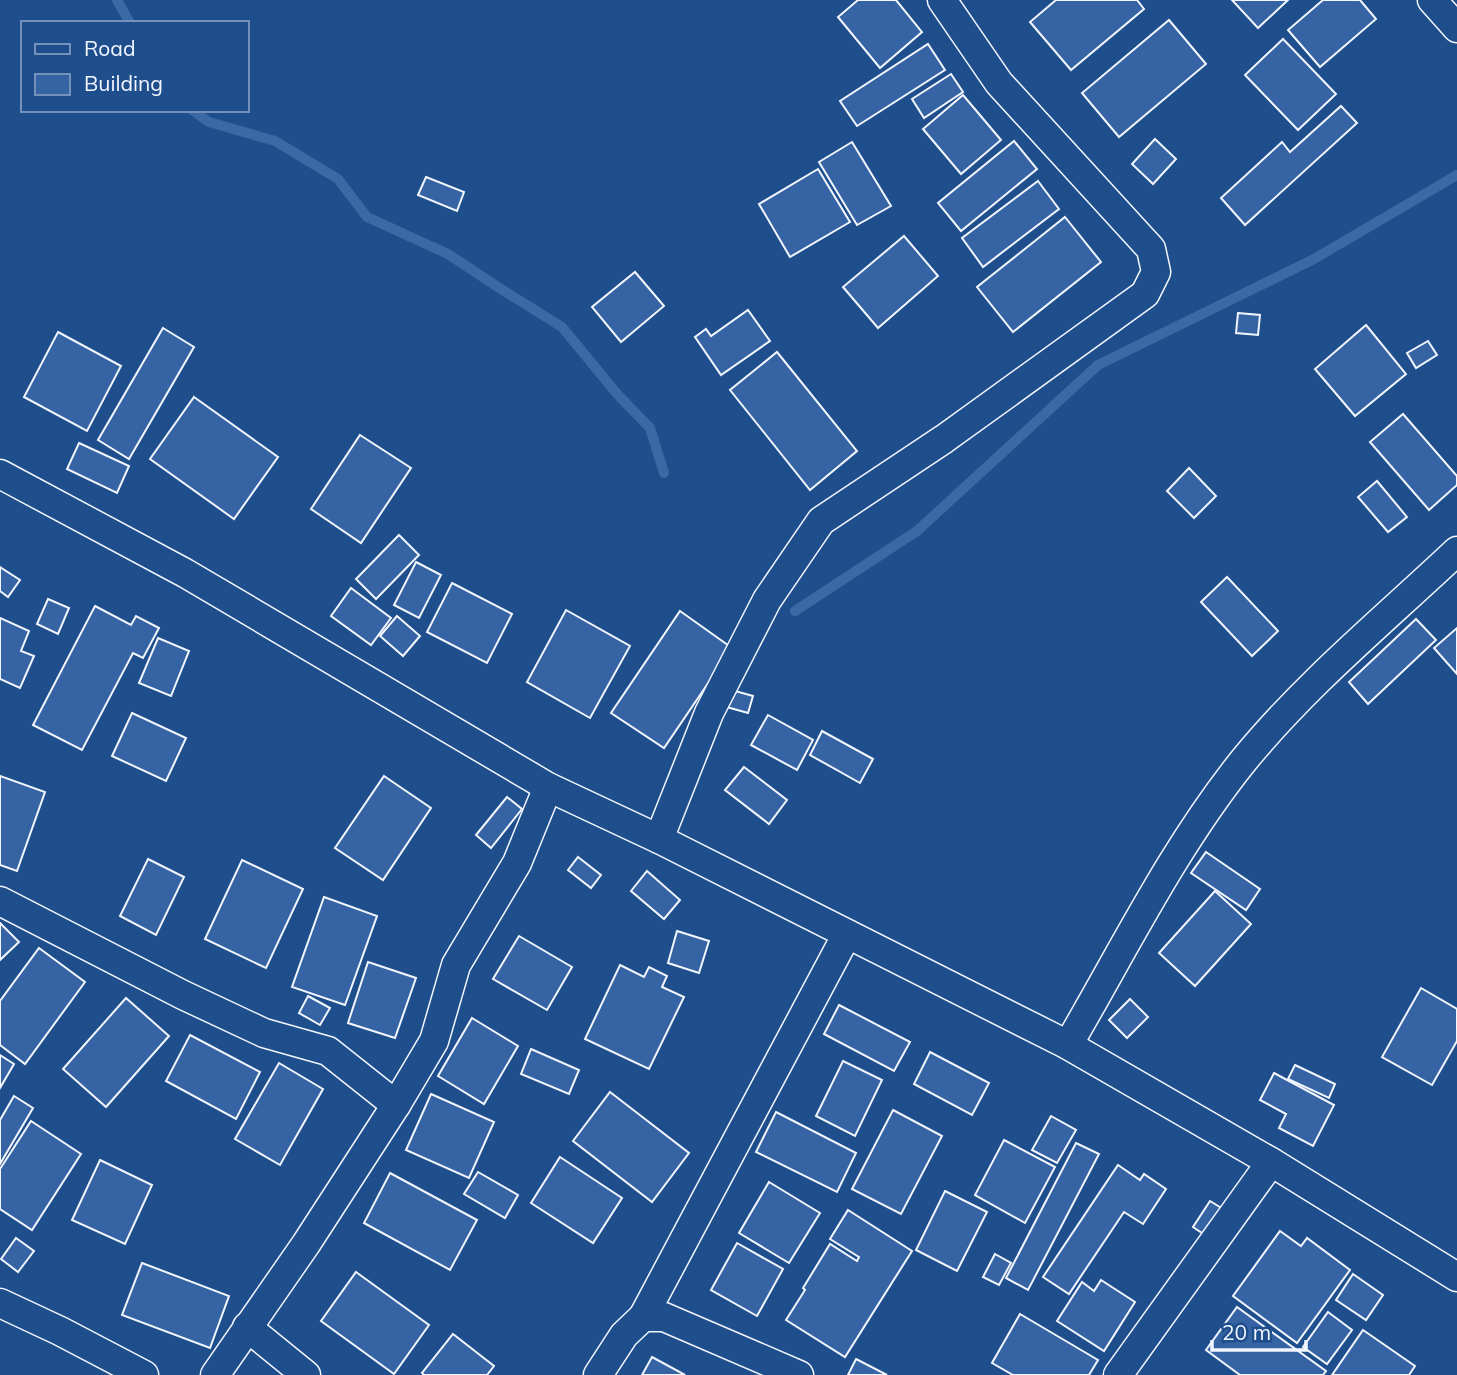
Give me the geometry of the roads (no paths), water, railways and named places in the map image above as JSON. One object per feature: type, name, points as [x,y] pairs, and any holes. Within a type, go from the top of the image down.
[{"type":"street","points":[[659,839],[709,713],[767,600],[821,522],[944,439],[1144,294],[1156,272],[1151,249],[999,83],[942,0]]},
{"type":"street","points":[[1432,0],[1457,28]]},
{"type":"street","points":[[2,479],[185,573],[548,787],[659,839],[1068,1045],[1271,1162],[1457,1277]]},
{"type":"street","points":[[1068,1045],[1186,839],[1245,760],[1309,690],[1457,551]]},
{"type":"street","points":[[215,1375],[306,1244],[434,1041],[456,965],[517,863],[548,787]]},
{"type":"street","points":[[0,901],[183,995],[264,1033],[328,1051],[396,1105]]},
{"type":"street","points":[[598,1375],[624,1335],[643,1317],[847,934]]},
{"type":"street","points":[[1118,1375],[1271,1162]]},
{"type":"street","points":[[0,1303],[144,1375]]},
{"type":"street","points":[[643,1317],[664,1317],[799,1375]]},
{"type":"street","points":[[247,1326],[306,1375]]},
{"type":"waterway","points":[[117,0],[129,21]]},
{"type":"waterway","points":[[195,112],[209,122],[275,141],[338,179],[367,217],[448,254],[562,327],[618,395],[650,428],[664,473]]},
{"type":"waterway","points":[[795,611],[917,531],[1098,365],[1314,259],[1457,175]]}]
